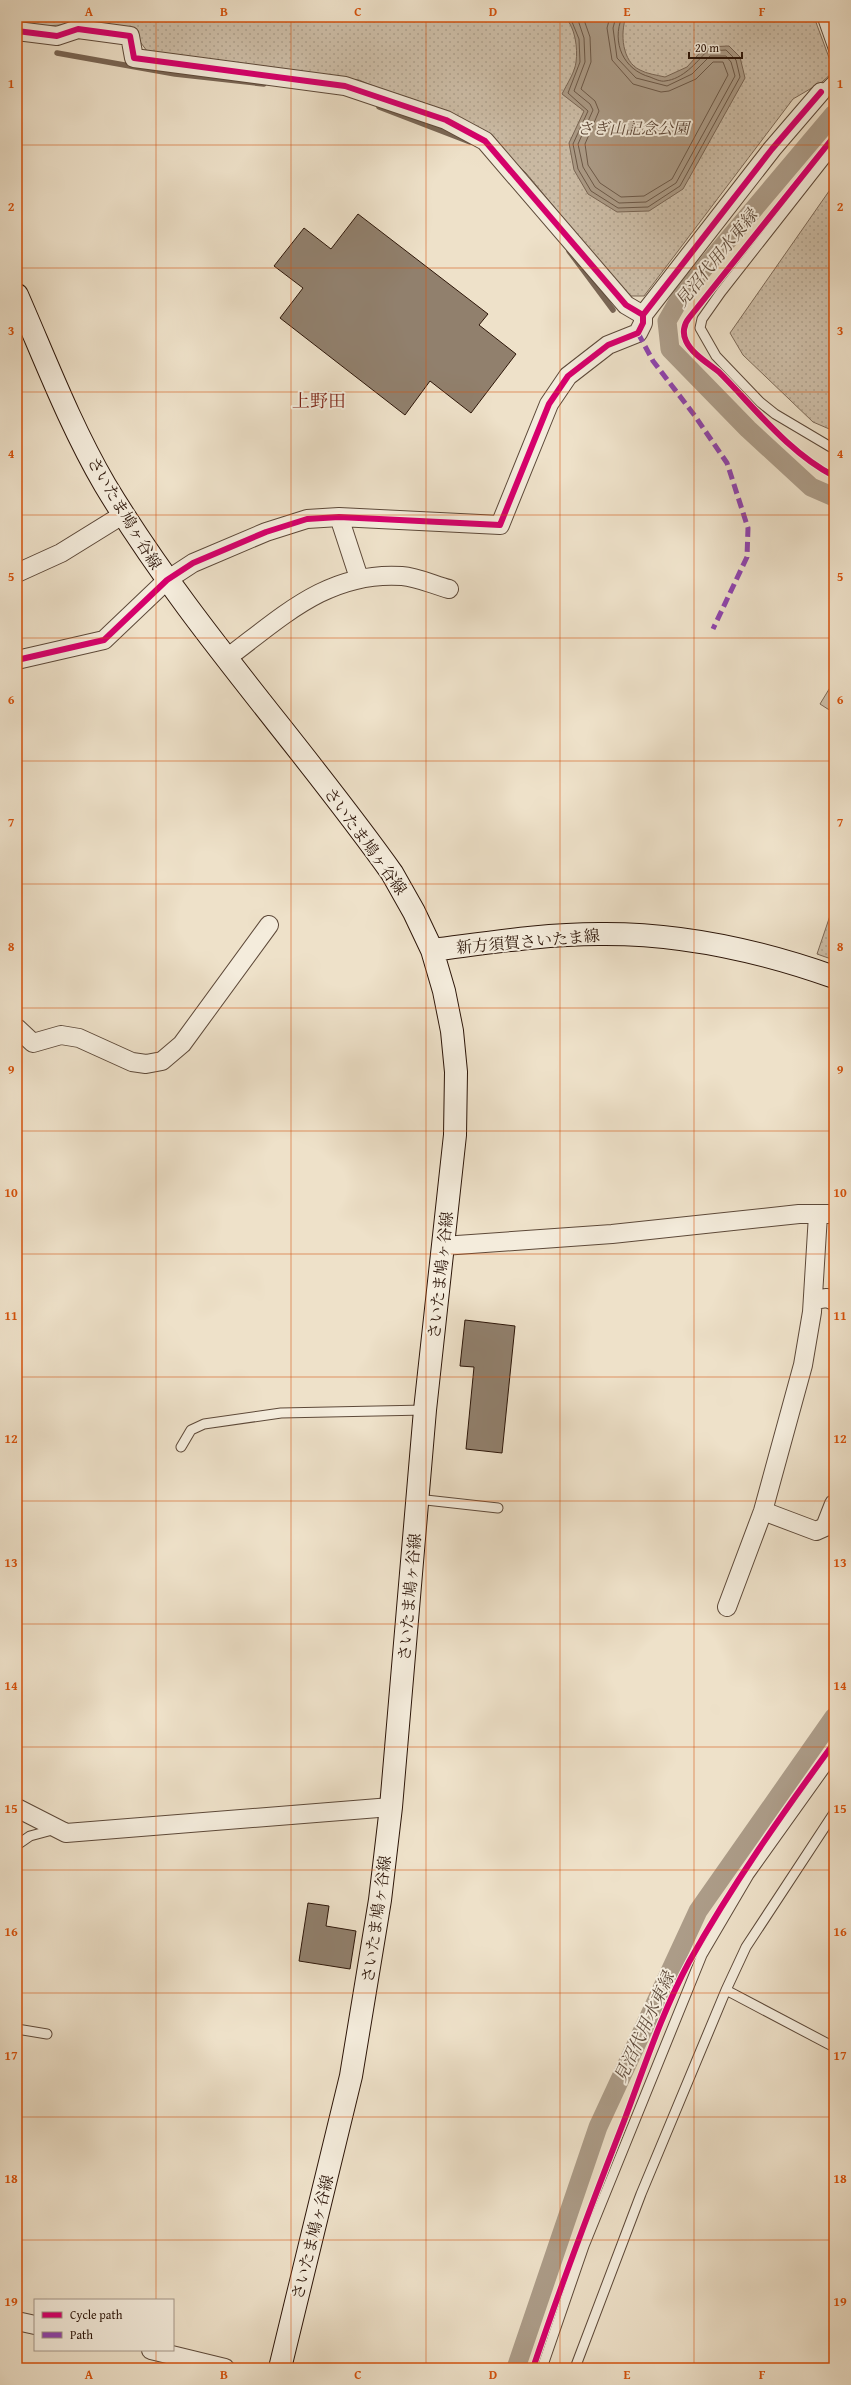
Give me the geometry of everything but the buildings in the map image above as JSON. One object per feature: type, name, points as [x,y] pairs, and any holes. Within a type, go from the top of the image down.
[{"type":"main road","name":"さいたま鳩ヶ谷線","points":[[17,295],[75,427],[105,484],[166,580],[392,873],[414,912],[432,950],[444,991],[452,1031],[456,1072],[454,1135],[425,1410],[391,1807],[380,1900],[351,2076],[280,2368]]},
{"type":"main road","name":"新方須賀さいたま線","points":[[432,950],[556,936],[642,935],[694,940],[750,951],[834,977]]},
{"type":"street","points":[[17,31],[57,36],[78,29],[130,36],[134,58],[345,86],[446,120],[485,141],[626,305],[643,315]]},
{"type":"street","points":[[17,660],[104,640],[166,580],[193,562],[266,532],[308,520],[339,517],[500,525],[549,404],[568,376],[586,360],[608,345],[638,333],[643,323],[643,315],[772,149],[821,92]]},
{"type":"street","points":[[17,573],[61,553],[124,514]]},
{"type":"street","points":[[339,517],[358,578]]},
{"type":"street","points":[[227,658],[305,599],[329,588],[358,578],[403,576],[449,589]]},
{"type":"street","points":[[17,1028],[33,1043],[61,1035],[79,1038],[132,1062],[146,1064],[162,1061],[182,1044],[269,925]]},
{"type":"street","points":[[443,1246],[612,1234],[799,1214],[826,1215],[803,1365],[763,1511],[727,1607]]},
{"type":"street","points":[[813,1300],[827,1298],[834,1301]]},
{"type":"street","points":[[763,1511],[816,1531],[825,1527],[834,1504]]},
{"type":"street","points":[[17,1808],[66,1833],[391,1807]]},
{"type":"street","points":[[17,2321],[34,2325]]},
{"type":"street","points":[[155,2351],[225,2368]]},
{"type":"lane","points":[[822,17],[834,51]]},
{"type":"lane","points":[[821,92],[834,79]]},
{"type":"lane","points":[[834,148],[721,292],[702,319],[700,328],[716,356],[760,402],[775,414],[834,449]]},
{"type":"lane","points":[[181,1447],[191,1430],[204,1424],[281,1413],[425,1410]]},
{"type":"lane","points":[[418,1499],[498,1508]]},
{"type":"lane","points":[[542,2368],[584,2246],[702,1954],[749,1875],[834,1756]]},
{"type":"lane","points":[[574,2368],[641,2194],[726,1990],[746,1947],[834,1813]]},
{"type":"lane","points":[[17,1845],[30,1836],[57,1829]]},
{"type":"lane","points":[[726,1990],[834,2047]]},
{"type":"lane","points":[[17,2029],[47,2034]]},
{"type":"green space","name":"さぎ山記念公園","points":[[17,17],[814,17],[834,71],[822,82],[793,99],[644,296],[628,296],[526,173],[483,132],[359,80],[253,70],[150,55],[132,31],[75,24],[31,27],[17,25]]},
{"type":"green space","points":[[834,184],[834,431],[813,422],[743,355],[730,333]]},
{"type":"green space","points":[[834,681],[834,713],[820,704]]},
{"type":"green space","points":[[834,904],[834,960],[817,954]]},
{"type":"water","points":[[565,17],[626,17],[623,39],[629,61],[643,71],[665,77],[687,67],[705,47],[729,46],[740,57],[745,78],[683,189],[649,211],[617,212],[588,194],[574,170],[569,143],[584,111],[562,94],[574,70],[577,56],[573,32]]},
{"type":"waterway","points":[[57,53],[175,74],[264,84]]},
{"type":"waterway","points":[[379,107],[470,142]]},
{"type":"waterway","name":"見沼代用水東縁","points":[[834,114],[683,293],[667,321],[670,349],[748,429],[811,487],[834,497]]},
{"type":"waterway","points":[[569,251],[613,310]]},
{"type":"waterway","name":"見沼代用水東縁","points":[[516,2368],[598,2127],[698,1911],[834,1717]]},
{"type":"marked path","points":[[638,333],[653,361],[695,416],[727,463],[748,528],[747,557],[713,629]]},
{"type":"cycle path","points":[[17,31],[57,36],[78,29],[130,36],[134,58],[345,86],[446,120],[485,141],[626,305],[643,315],[772,149],[821,92]]},
{"type":"cycle path","points":[[834,139],[832,139],[689,318],[684,332],[686,341],[692,350],[719,372],[787,442],[817,466],[834,476]]},
{"type":"cycle path","points":[[17,660],[104,640],[167,580],[193,563],[266,532],[307,519],[339,517],[500,525],[549,404],[568,376],[608,345],[638,333],[643,323],[643,315]]},
{"type":"cycle path","points":[[533,2368],[577,2244],[654,2040],[679,1981],[722,1905],[795,1796],[834,1743]]},
{"type":"district","name":"上野田","points":[[319,401]]}]
